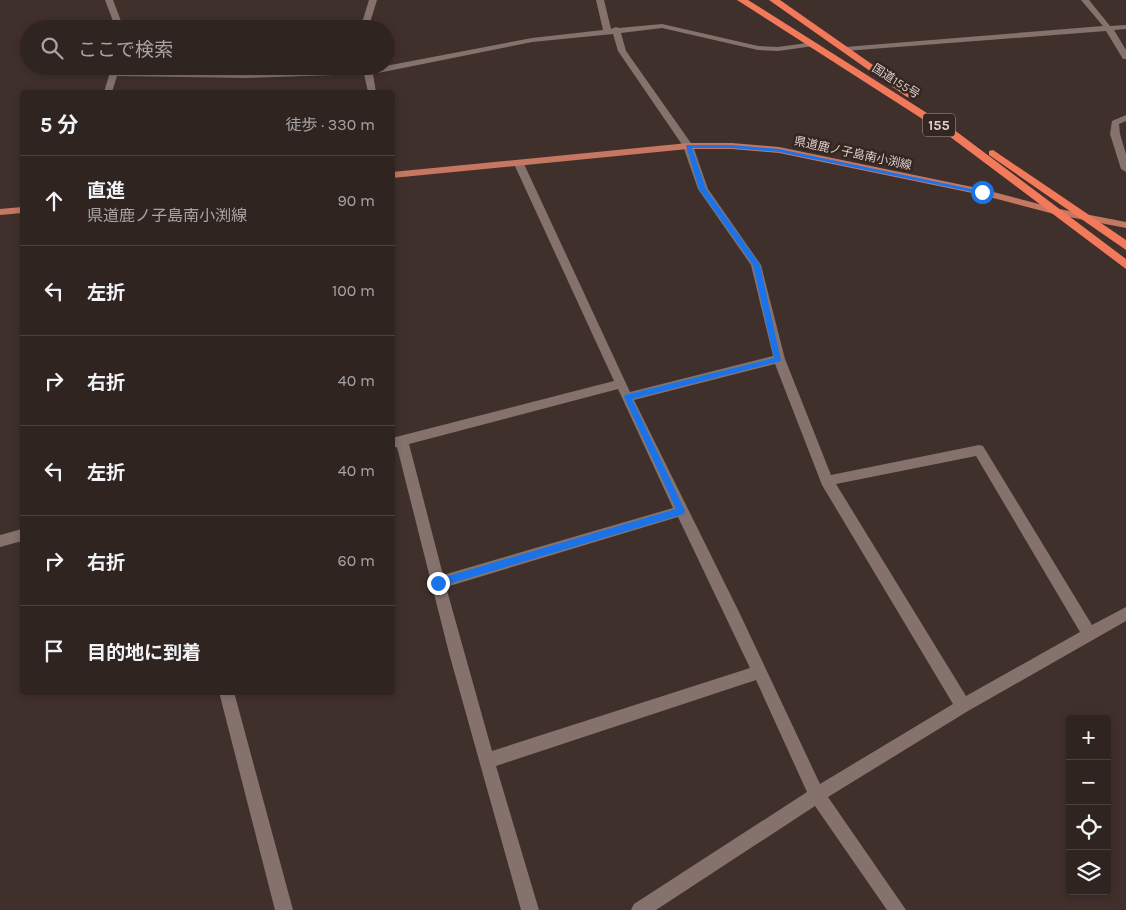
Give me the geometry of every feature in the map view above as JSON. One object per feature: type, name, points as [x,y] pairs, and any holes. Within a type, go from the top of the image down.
[{"type":"highway","name":"国道155号","points":[[742,0],[953,134],[1126,265]]},
{"type":"highway","name":"国道155号","points":[[774,0],[1126,246]]},
{"type":"main road","name":"県道鹿ノ子島南小渕線","points":[[395,175],[688,146],[732,146],[779,150],[982,192],[1054,211],[1126,225]]},
{"type":"main road","points":[[0,212],[20,210]]},
{"type":"street","points":[[109,0],[117,20]]},
{"type":"street","points":[[367,20],[373,0]]},
{"type":"street","points":[[600,0],[622,50],[688,146],[703,189],[756,265],[779,359],[827,481],[964,706]]},
{"type":"street","points":[[1085,0],[1108,28],[1126,57]]},
{"type":"street","points":[[395,64],[532,40],[662,26],[771,49],[797,48],[810,44]]},
{"type":"street","points":[[845,49],[1126,27]]},
{"type":"street","points":[[109,90],[113,75]]},
{"type":"street","points":[[368,75],[372,90]]},
{"type":"street","points":[[1126,118],[1115,123],[1115,134],[1124,156],[1126,169]]},
{"type":"street","points":[[518,164],[817,795],[897,910]]},
{"type":"street","points":[[627,397],[779,359]]},
{"type":"street","points":[[530,910],[397,442],[621,384]]},
{"type":"street","points":[[827,481],[979,450],[1090,635]]},
{"type":"street","points":[[438,583],[681,511]]},
{"type":"street","points":[[0,541],[20,536]]},
{"type":"street","points":[[640,910],[817,795],[964,706],[1126,614]]},
{"type":"street","points":[[487,761],[760,672]]},
{"type":"street","points":[[227,695],[284,910]]},
{"type":"route","points":[[438,583],[681,511],[627,397],[779,359],[756,265],[703,189],[688,146],[732,146],[779,150],[982,192]]}]
